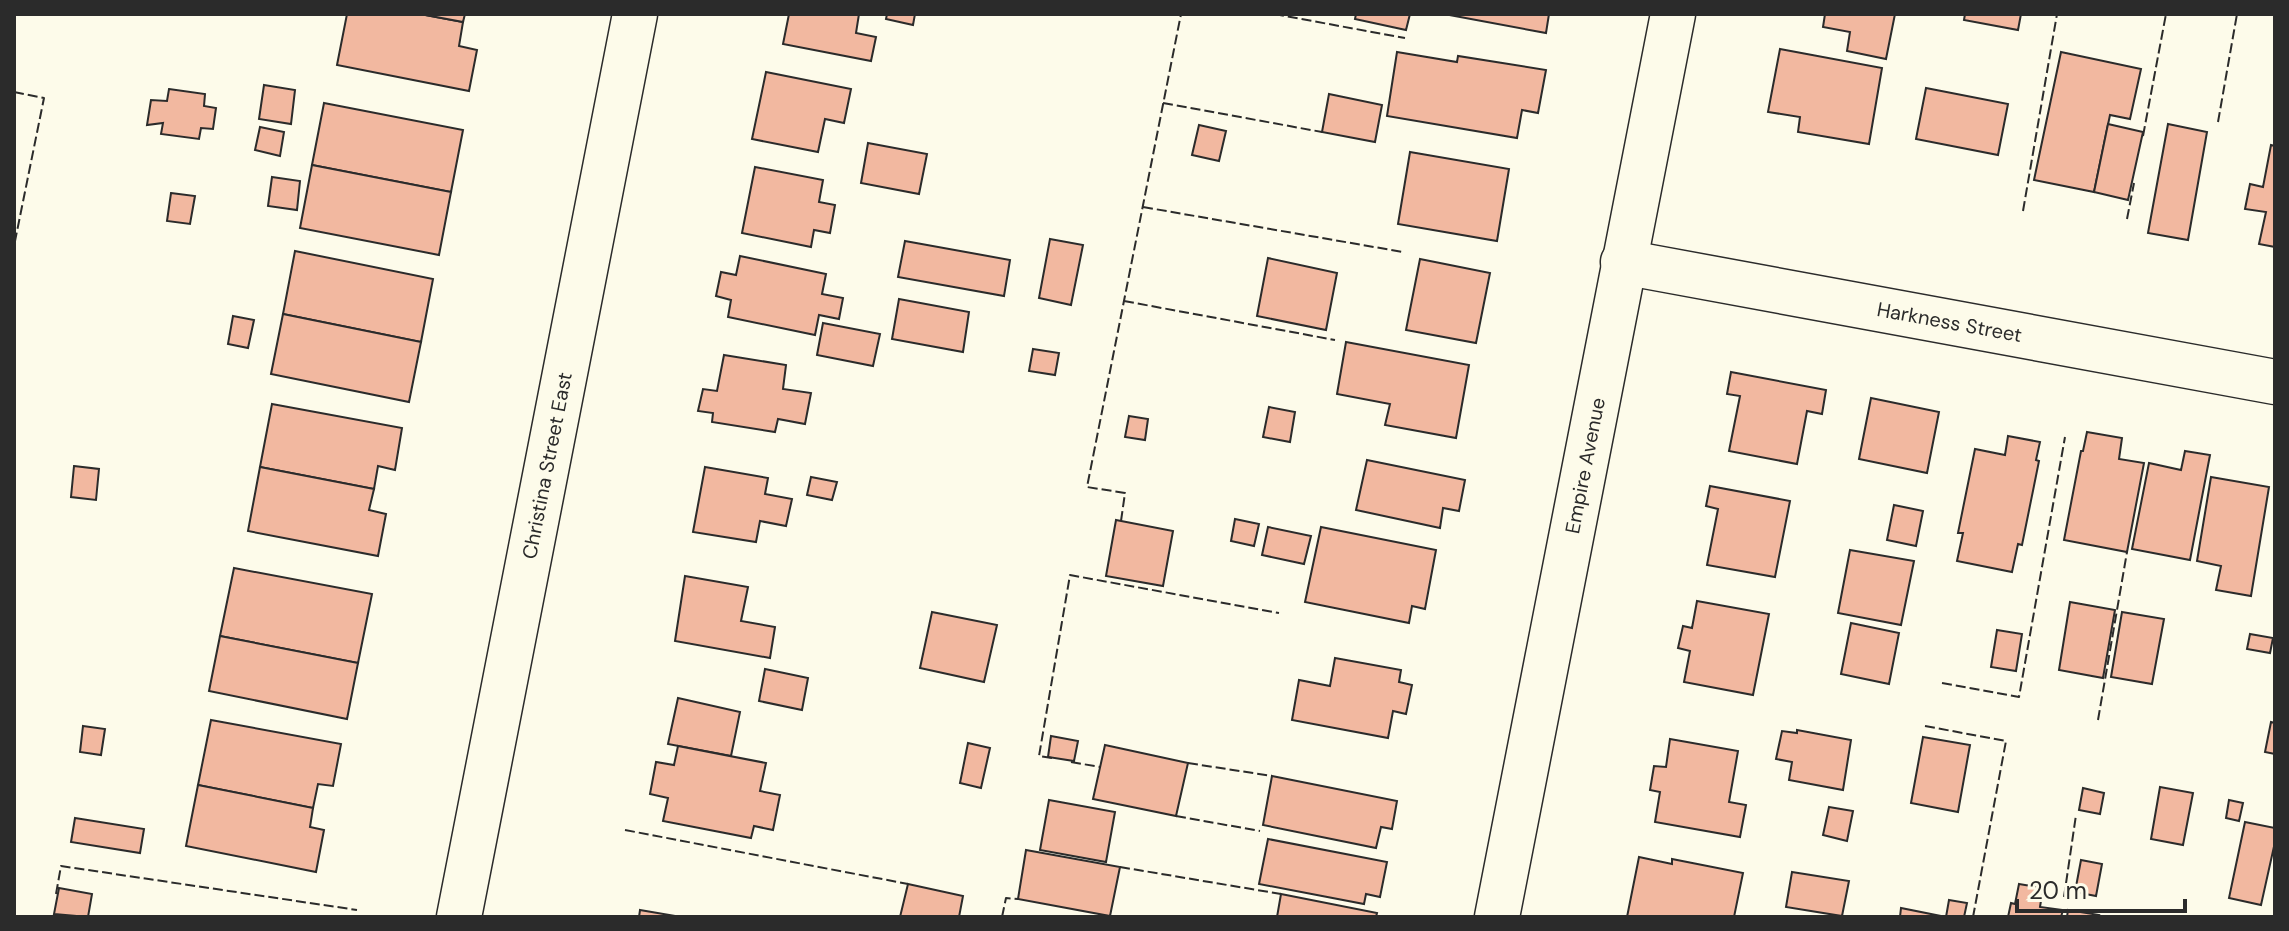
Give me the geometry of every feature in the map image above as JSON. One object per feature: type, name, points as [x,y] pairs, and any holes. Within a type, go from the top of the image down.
[{"type":"street","name":"Christina Street East","points":[[459,917],[635,14]]},
{"type":"street","name":"Empire Avenue","points":[[1497,917],[1673,14]]},
{"type":"street","name":"Harkness Street","points":[[1623,262],[2275,382]]},
{"type":"building","points":[[347,14],[420,14],[463,22],[459,46],[477,50],[469,91],[337,65]]},
{"type":"building","points":[[420,14],[465,14],[463,22]]},
{"type":"building","points":[[789,14],[859,14],[856,33],[876,37],[871,61],[783,44]]},
{"type":"building","points":[[887,14],[915,14],[913,25],[886,19]]},
{"type":"building","points":[[1356,14],[1410,14],[1406,30],[1355,19]]},
{"type":"building","points":[[1444,14],[1549,14],[1546,33]]},
{"type":"building","points":[[1825,14],[1895,14],[1886,59],[1847,51],[1850,32],[1823,27]]},
{"type":"building","points":[[1965,14],[2021,14],[2018,30],[1964,20]]},
{"type":"building","points":[[1780,49],[1882,68],[1869,144],[1798,132],[1800,117],[1768,112]]},
{"type":"building","points":[[1397,52],[1457,62],[1458,56],[1546,70],[1538,113],[1522,110],[1517,138],[1387,116]]},
{"type":"building","points":[[2061,52],[2141,69],[2130,119],[2110,115],[2094,192],[2034,180]]},
{"type":"building","points":[[766,72],[851,89],[844,123],[825,119],[818,152],[752,139]]},
{"type":"building","points":[[264,85],[295,90],[291,124],[259,119]]},
{"type":"building","points":[[1926,88],[2008,104],[1998,155],[1916,139]]},
{"type":"building","points":[[169,89],[205,94],[204,106],[216,108],[213,129],[201,128],[199,139],[161,134],[163,123],[147,125],[151,100],[167,101]]},
{"type":"building","points":[[1329,94],[1382,105],[1375,142],[1322,132]]},
{"type":"building","points":[[324,103],[463,130],[451,192],[312,165]]},
{"type":"building","points":[[2108,124],[2143,132],[2128,200],[2094,192]]},
{"type":"building","points":[[2168,124],[2207,132],[2188,240],[2148,233]]},
{"type":"building","points":[[1199,125],[1226,131],[1219,161],[1192,155]]},
{"type":"building","points":[[260,127],[284,132],[280,156],[255,150]]},
{"type":"building","points":[[868,143],[927,154],[919,194],[861,183]]},
{"type":"building","points":[[2271,145],[2275,146],[2275,247],[2259,244],[2266,212],[2245,209],[2250,184],[2263,187]]},
{"type":"building","points":[[1410,152],[1509,169],[1497,241],[1398,224]]},
{"type":"building","points":[[312,165],[451,192],[439,255],[300,228]]},
{"type":"building","points":[[755,167],[823,180],[819,202],[835,205],[830,233],[814,230],[811,247],[742,233]]},
{"type":"building","points":[[272,177],[300,181],[297,210],[268,206]]},
{"type":"building","points":[[171,193],[195,196],[190,224],[167,221]]},
{"type":"building","points":[[1050,239],[1083,245],[1071,305],[1039,298]]},
{"type":"building","points":[[905,241],[1010,260],[1004,296],[898,277]]},
{"type":"building","points":[[295,251],[433,279],[421,342],[283,314]]},
{"type":"building","points":[[740,256],[826,274],[822,294],[843,298],[839,319],[819,315],[815,335],[728,317],[731,300],[716,296],[721,272],[736,275]]},
{"type":"building","points":[[1268,258],[1337,273],[1326,330],[1257,316]]},
{"type":"building","points":[[1420,259],[1490,273],[1476,343],[1406,330]]},
{"type":"building","points":[[899,299],[969,312],[963,352],[892,339]]},
{"type":"building","points":[[283,314],[421,342],[409,402],[271,374]]},
{"type":"building","points":[[233,316],[254,320],[248,348],[228,344]]},
{"type":"building","points":[[823,323],[880,334],[873,366],[817,355]]},
{"type":"building","points":[[1346,342],[1469,365],[1456,438],[1385,425],[1390,404],[1337,394]]},
{"type":"building","points":[[1033,349],[1059,353],[1055,375],[1029,371]]},
{"type":"building","points":[[724,355],[786,365],[783,389],[811,393],[805,424],[778,419],[775,432],[712,422],[713,413],[698,411],[703,389],[717,391]]},
{"type":"building","points":[[1731,372],[1826,390],[1822,414],[1807,411],[1797,464],[1729,451],[1740,396],[1727,394]]},
{"type":"building","points":[[1871,398],[1939,412],[1927,473],[1859,459]]},
{"type":"building","points":[[272,404],[402,428],[395,470],[378,466],[374,489],[260,467]]},
{"type":"building","points":[[1269,407],[1295,412],[1290,442],[1263,437]]},
{"type":"building","points":[[1129,416],[1148,419],[1145,440],[1125,437]]},
{"type":"building","points":[[2087,432],[2122,438],[2119,459],[2144,463],[2127,552],[2064,540]]},
{"type":"building","points":[[2008,436],[2040,442],[2022,545],[2018,544],[2012,572],[1957,561],[1963,533],[1958,533],[1975,449],[2005,455]]},
{"type":"building","points":[[2185,451],[2210,455],[2190,560],[2132,549],[2149,463],[2181,470]]},
{"type":"building","points":[[1367,460],[1465,480],[1459,511],[1443,508],[1440,528],[1356,510]]},
{"type":"building","points":[[74,466],[99,469],[96,500],[71,497]]},
{"type":"building","points":[[260,467],[374,489],[369,510],[386,514],[378,556],[248,531]]},
{"type":"building","points":[[705,467],[768,478],[765,494],[792,499],[786,526],[760,521],[756,542],[693,532]]},
{"type":"building","points":[[811,477],[837,482],[832,500],[807,495]]},
{"type":"building","points":[[2211,477],[2269,487],[2251,596],[2216,590],[2221,566],[2197,561]]},
{"type":"building","points":[[1710,486],[1790,501],[1775,577],[1707,565],[1718,509],[1706,506]]},
{"type":"building","points":[[1894,505],[1923,511],[1916,546],[1887,540]]},
{"type":"building","points":[[1235,519],[1259,524],[1254,546],[1231,541]]},
{"type":"building","points":[[1116,520],[1173,531],[1163,586],[1106,576]]},
{"type":"building","points":[[1268,527],[1311,536],[1304,564],[1262,555]]},
{"type":"building","points":[[1321,527],[1436,550],[1425,609],[1412,606],[1409,623],[1305,602]]},
{"type":"building","points":[[1850,550],[1914,561],[1901,625],[1838,613]]},
{"type":"building","points":[[234,568],[372,594],[358,663],[220,636]]},
{"type":"building","points":[[685,576],[748,587],[741,621],[775,627],[770,658],[675,641]]},
{"type":"building","points":[[1697,601],[1769,614],[1753,695],[1684,682],[1690,651],[1678,648],[1683,626],[1692,628]]},
{"type":"building","points":[[2070,602],[2115,610],[2103,678],[2059,670]]},
{"type":"building","points":[[932,612],[997,625],[984,682],[920,668]]},
{"type":"building","points":[[2122,612],[2164,619],[2152,684],[2111,677]]},
{"type":"building","points":[[1851,623],[1899,633],[1889,684],[1841,674]]},
{"type":"building","points":[[1997,630],[2022,634],[2016,671],[1991,667]]},
{"type":"building","points":[[2250,634],[2273,638],[2270,653],[2247,649]]},
{"type":"building","points":[[220,636],[358,663],[347,719],[209,691]]},
{"type":"building","points":[[1335,658],[1401,670],[1399,682],[1412,685],[1406,714],[1393,711],[1388,738],[1292,720],[1299,680],[1330,686]]},
{"type":"building","points":[[765,669],[808,678],[802,710],[759,701]]},
{"type":"building","points":[[678,698],[740,712],[731,756],[668,744]]},
{"type":"building","points":[[211,720],[341,744],[333,786],[318,784],[313,808],[198,785]]},
{"type":"building","points":[[2271,722],[2275,723],[2275,754],[2265,752]]},
{"type":"building","points":[[83,726],[105,729],[101,755],[80,752]]},
{"type":"building","points":[[1797,730],[1851,740],[1843,790],[1789,780],[1792,762],[1776,759],[1782,731],[1797,733]]},
{"type":"building","points":[[1051,736],[1078,741],[1074,761],[1048,757]]},
{"type":"building","points":[[1923,737],[1970,745],[1958,812],[1911,803]]},
{"type":"building","points":[[1670,739],[1738,751],[1729,802],[1746,805],[1740,837],[1655,822],[1660,792],[1650,790],[1654,766],[1666,767]]},
{"type":"building","points":[[968,743],[990,748],[981,788],[960,783]]},
{"type":"building","points":[[1105,745],[1188,763],[1176,816],[1093,799]]},
{"type":"building","points":[[678,746],[766,763],[760,791],[780,795],[773,830],[754,826],[751,838],[663,821],[668,798],[650,794],[656,762],[674,765]]},
{"type":"building","points":[[1272,776],[1397,801],[1392,829],[1381,827],[1376,848],[1263,825]]},
{"type":"building","points":[[198,785],[313,808],[310,827],[324,830],[316,872],[186,846]]},
{"type":"building","points":[[2160,787],[2193,793],[2183,845],[2151,839]]},
{"type":"building","points":[[2083,788],[2104,793],[2100,814],[2079,810]]},
{"type":"building","points":[[1049,800],[1115,812],[1106,862],[1040,850]]},
{"type":"building","points":[[2229,800],[2243,803],[2239,821],[2226,818]]},
{"type":"building","points":[[1829,807],[1853,811],[1847,841],[1823,835]]},
{"type":"building","points":[[75,818],[144,829],[140,853],[71,842]]},
{"type":"building","points":[[2245,822],[2275,828],[2275,842],[2261,905],[2229,898]]},
{"type":"building","points":[[1268,839],[1387,862],[1380,897],[1366,894],[1364,904],[1259,884]]},
{"type":"building","points":[[1026,850],[1120,867],[1110,916],[1018,899]]},
{"type":"building","points":[[1639,857],[1672,864],[1672,859],[1743,873],[1734,917],[1627,917]]},
{"type":"building","points":[[2081,860],[2102,864],[2096,896],[2075,892]]},
{"type":"building","points":[[1792,872],[1849,881],[1842,916],[1786,907]]},
{"type":"building","points":[[908,884],[963,896],[959,917],[900,917]]},
{"type":"building","points":[[2019,884],[2043,888],[2040,907],[2063,910],[2061,917],[2008,917],[2011,903],[2015,904]]},
{"type":"building","points":[[59,888],[92,894],[88,917],[54,914]]},
{"type":"building","points":[[1281,894],[1377,913],[1376,917],[1277,917]]},
{"type":"building","points":[[1949,900],[1967,903],[1964,917],[1946,917]]},
{"type":"building","points":[[1901,908],[1946,917],[1900,917]]},
{"type":"building","points":[[640,910],[681,917],[639,917]]},
{"type":"building","points":[[2068,910],[2099,915],[2067,917]]},
{"type":"fence","points":[[1121,521],[1125,493],[1087,487],[1181,14]]},
{"type":"fence","points":[[1274,14],[1405,38]]},
{"type":"fence","points":[[2023,211],[2057,14]]},
{"type":"fence","points":[[2143,136],[2166,14]]},
{"type":"fence","points":[[2218,122],[2237,14]]},
{"type":"fence","points":[[14,92],[44,98],[14,246]]},
{"type":"fence","points":[[1163,103],[1322,132]]},
{"type":"fence","points":[[2127,219],[2134,183]]},
{"type":"fence","points":[[1143,207],[1403,252]]},
{"type":"fence","points":[[1124,301],[1335,340]]},
{"type":"fence","points":[[1942,683],[2019,697],[2065,437]]},
{"type":"fence","points":[[2098,720],[2127,552]]},
{"type":"fence","points":[[1052,758],[1039,756],[1070,575],[1279,613]]},
{"type":"fence","points":[[1925,726],[2006,741],[1973,917]]},
{"type":"fence","points":[[1071,762],[1100,767]]},
{"type":"fence","points":[[1188,763],[1272,776]]},
{"type":"fence","points":[[2064,897],[2076,815]]},
{"type":"fence","points":[[1176,816],[1260,831]]},
{"type":"fence","points":[[625,830],[908,884]]},
{"type":"fence","points":[[56,894],[61,866],[357,910]]},
{"type":"fence","points":[[1120,867],[1281,894]]},
{"type":"fence","points":[[1002,917],[1006,898],[1018,899]]}]
